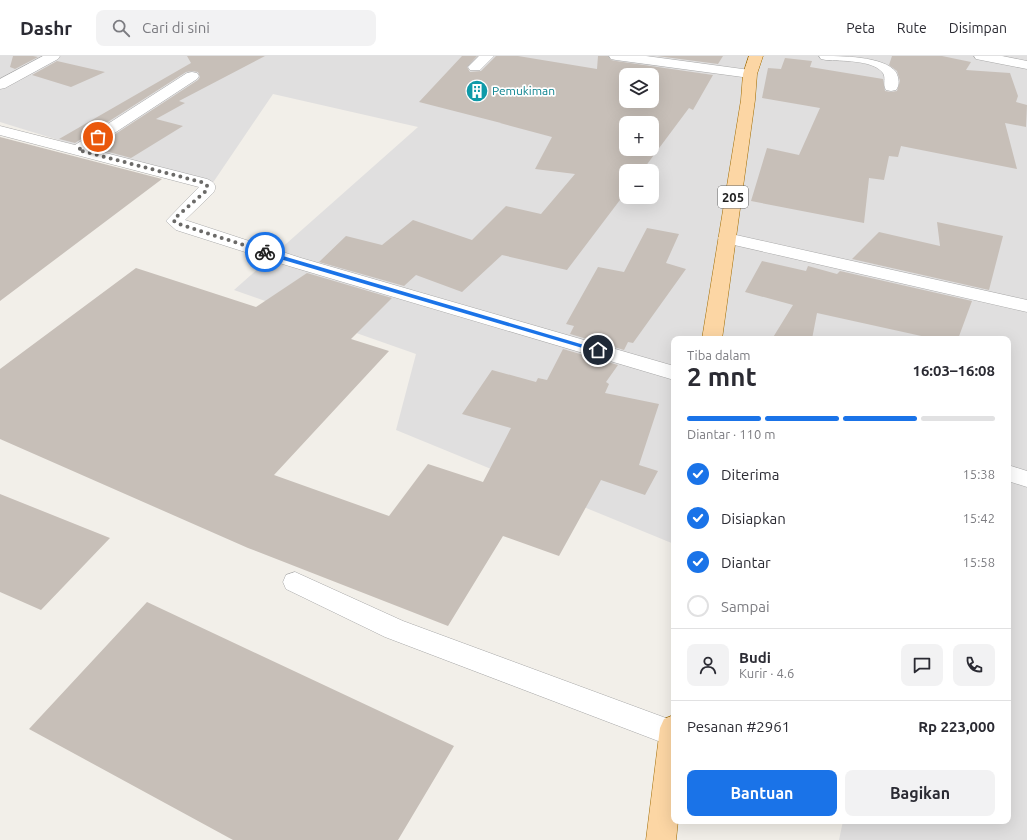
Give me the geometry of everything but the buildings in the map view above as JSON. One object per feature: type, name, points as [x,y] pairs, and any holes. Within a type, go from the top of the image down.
[{"type":"main road","name":"205","points":[[712,336],[748,100],[750,74],[756,56]]},
{"type":"main road","points":[[661,840],[671,756]]},
{"type":"street","points":[[0,85],[53,56]]},
{"type":"street","points":[[475,66],[487,56]]},
{"type":"street","points":[[616,56],[750,74]]},
{"type":"street","points":[[826,56],[867,60],[883,64],[891,72],[893,79],[891,87]]},
{"type":"street","points":[[984,56],[1027,65]]},
{"type":"street","points":[[78,150],[192,76]]},
{"type":"street","points":[[0,130],[201,182],[207,185],[207,190],[175,218],[174,221],[182,226],[295,262],[671,371]]},
{"type":"street","points":[[727,238],[1027,306]]},
{"type":"street","points":[[1011,474],[1027,479]]},
{"type":"street","points":[[295,582],[394,629],[671,730]]},
{"type":"shaded area","points":[[0,56],[1027,56],[1027,840],[839,840],[842,824],[1011,824],[1011,336],[671,336],[671,543],[396,430],[416,354],[234,290],[418,127],[273,94],[210,187],[0,122]]},
{"type":"way so far","points":[[98,137],[78,150],[201,182],[207,185],[207,190],[175,218],[174,221],[176,223],[265,252]]},
{"type":"place","name":"Pemukiman","points":[[477,91]]},
{"type":"route","points":[[265,252],[598,350]]}]
